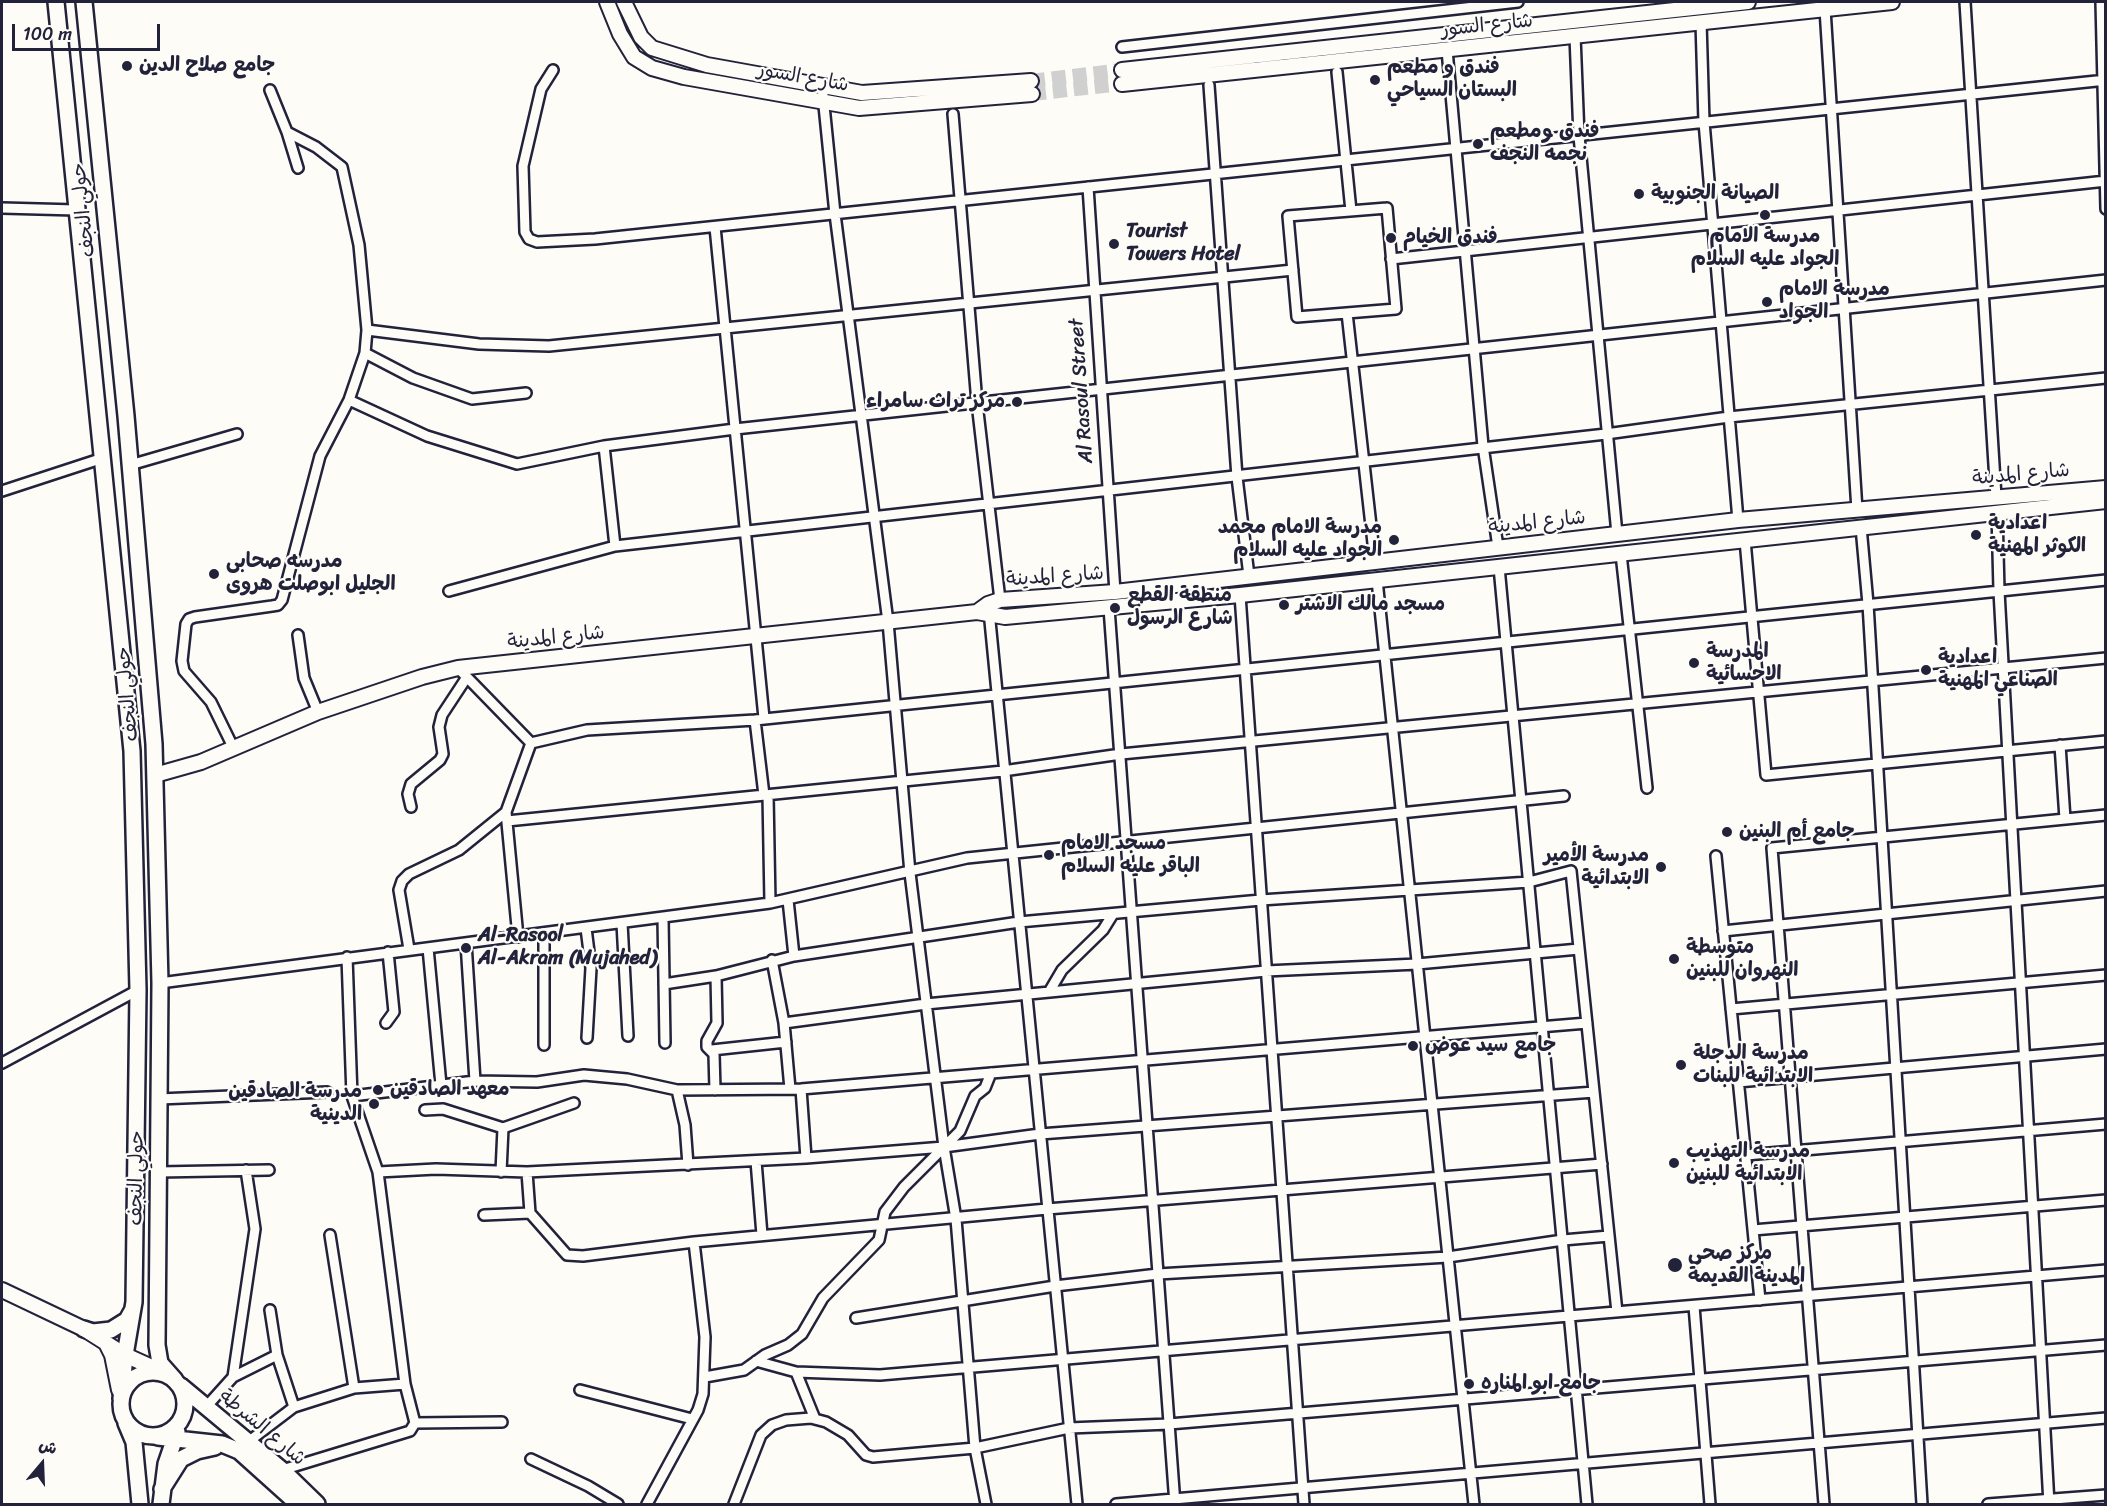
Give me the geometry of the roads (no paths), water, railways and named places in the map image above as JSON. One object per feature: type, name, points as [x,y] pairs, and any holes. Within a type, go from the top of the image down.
[{"type":"main road","points":[[56,2],[132,751],[138,990],[134,1302],[125,1354],[121,1399]]},
{"type":"main road","name":"حولي النجف","points":[[84,2],[130,465],[155,775],[160,984],[156,1345],[160,1363],[174,1379]]},
{"type":"main road","name":"شارع السور","points":[[607,2],[626,47],[634,57],[652,68],[822,103],[876,107],[1032,87],[873,94],[707,64],[660,52],[641,37],[624,2]]},
{"type":"main road","name":"شارع السور","points":[[1748,2],[1122,77],[1447,50],[1838,5],[1893,2]]},
{"type":"main road","points":[[100,428],[105,436],[114,439],[123,434],[126,425]]},
{"type":"main road","points":[[103,463],[116,455],[125,457],[130,465]]},
{"type":"main road","name":"شارع المدينة","points":[[155,775],[201,762],[318,712],[422,677],[756,635],[888,622],[1114,592],[1738,520],[2106,488]]},
{"type":"main road","name":"شارع المدينة","points":[[989,608],[1005,617],[1109,608],[2106,501]]},
{"type":"main road","points":[[137,961],[148,967],[159,960]]},
{"type":"main road","points":[[138,990],[146,982],[155,981],[160,984]]},
{"type":"main road","points":[[2,1290],[93,1332],[111,1330],[127,1320],[134,1302]]},
{"type":"main road","points":[[84,1329],[125,1354],[174,1379],[186,1401],[183,1419],[174,1438],[161,1497]]},
{"type":"main road","points":[[106,1343],[112,1355],[123,1415],[134,1442],[140,1504]]},
{"type":"main road","points":[[121,1399],[127,1385],[138,1375],[153,1371],[174,1379]]},
{"type":"main road","name":"شارع الشرطة","points":[[174,1379],[206,1407],[298,1504]]},
{"type":"main road","points":[[123,1415],[133,1429],[150,1436],[165,1434],[183,1419]]},
{"type":"main road","name":"شارع الشرطة","points":[[150,1436],[243,1446],[282,1470],[317,1504]]},
{"type":"main road","points":[[161,1497],[182,1459],[196,1451],[243,1446]]},
{"type":"street","points":[[1122,47],[1518,2]]},
{"type":"street","points":[[1965,2],[1995,497]]},
{"type":"street","points":[[2101,2],[2106,209]]},
{"type":"street","points":[[1838,5],[1832,109],[1857,510]]},
{"type":"street","points":[[1701,22],[1704,122],[1738,520]]},
{"type":"street","points":[[1575,36],[1579,136],[1617,534]]},
{"type":"street","points":[[1447,50],[1473,349],[1483,446],[1498,547]]},
{"type":"street","points":[[553,70],[541,89],[523,166],[525,232],[529,239],[537,242],[595,239],[715,227],[2103,80]]},
{"type":"street","points":[[1337,72],[1351,211]]},
{"type":"street","points":[[1209,85],[1238,477],[1249,576]]},
{"type":"street","points":[[822,86],[835,214],[888,622],[910,873],[944,1147],[956,1219],[975,1448],[986,1504]]},
{"type":"street","points":[[270,90],[287,132],[298,168]]},
{"type":"street","points":[[953,114],[977,403],[990,503],[989,608],[1003,771],[1077,1504]]},
{"type":"street","points":[[234,749],[211,702],[184,671],[182,661],[186,624],[189,619],[195,617],[278,605],[282,600],[320,456],[349,400],[365,353],[367,330],[359,245],[342,167],[316,147],[287,132]]},
{"type":"street","points":[[1391,259],[2105,182]]},
{"type":"street","name":"Al Rasoul Street","points":[[1088,187],[1114,592]]},
{"type":"street","points":[[2,208],[76,210]]},
{"type":"street","points":[[1387,208],[1391,259],[1396,309],[1297,317],[1288,216],[1387,208]]},
{"type":"street","points":[[715,227],[756,635],[770,903]]},
{"type":"street","points":[[367,330],[479,344],[549,346],[1293,270]]},
{"type":"street","points":[[349,400],[427,436],[517,464],[604,446],[735,429],[2106,280]]},
{"type":"street","points":[[1347,313],[1375,561]]},
{"type":"street","points":[[365,353],[413,378],[472,399],[526,393]]},
{"type":"street","points":[[449,591],[615,546],[1238,477],[1483,446],[1606,434],[1729,417],[2106,378]]},
{"type":"street","points":[[130,465],[237,434]]},
{"type":"street","points":[[604,446],[615,546]]},
{"type":"street","points":[[2,490],[103,463]]},
{"type":"street","points":[[1997,512],[2003,668],[2049,1502]]},
{"type":"street","points":[[1861,527],[1873,680],[1922,1504]]},
{"type":"street","points":[[1745,540],[1766,775],[2106,741]]},
{"type":"street","points":[[1621,554],[1647,788]]},
{"type":"street","points":[[1499,567],[1587,1504]]},
{"type":"street","points":[[1377,580],[1474,1504]]},
{"type":"street","points":[[531,743],[587,730],[759,719],[2106,580]]},
{"type":"street","points":[[1240,595],[1304,1504]]},
{"type":"street","points":[[1109,608],[1175,1502]]},
{"type":"street","points":[[298,634],[304,678],[318,712]]},
{"type":"street","points":[[409,949],[399,890],[402,881],[409,874],[459,850],[506,816],[901,782],[1003,771],[1121,754],[2106,658]]},
{"type":"street","points":[[411,807],[408,794],[411,784],[440,760],[443,754],[439,727],[442,715],[462,673],[531,743]]},
{"type":"street","points":[[518,937],[506,816],[531,743]]},
{"type":"street","points":[[2060,745],[2065,819]]},
{"type":"street","points":[[160,984],[347,957],[518,937],[770,903],[910,873],[967,858],[1564,796]]},
{"type":"street","points":[[1824,1504],[1772,848],[2106,815]]},
{"type":"street","points":[[1716,856],[1760,1300]]},
{"type":"street","points":[[664,984],[716,976],[794,956],[1019,922],[1261,900],[1529,882],[1571,871],[1617,1312]]},
{"type":"street","points":[[1724,931],[2106,891]]},
{"type":"street","points":[[788,900],[794,956]]},
{"type":"street","points":[[1049,992],[1062,970],[1103,930],[1113,914]]},
{"type":"street","points":[[663,918],[665,1043]]},
{"type":"street","points":[[622,922],[628,1036]]},
{"type":"street","points":[[586,928],[591,968],[587,1038]]},
{"type":"street","points":[[544,933],[544,1045]]},
{"type":"street","points":[[466,943],[475,1081]]},
{"type":"street","points":[[428,948],[441,1085]]},
{"type":"street","points":[[784,1023],[1026,993],[1266,971],[1418,964],[1580,949]]},
{"type":"street","points":[[386,1023],[394,1012],[388,952]]},
{"type":"street","points":[[282,1470],[410,1431],[415,1423],[405,1384],[378,1172],[352,1096],[347,957]]},
{"type":"street","points":[[772,960],[784,1023],[790,1089]]},
{"type":"street","points":[[1731,1009],[2106,975]]},
{"type":"street","points":[[716,976],[717,1023],[707,1041],[707,1047],[712,1050],[786,1042]]},
{"type":"street","points":[[2,1063],[138,990]]},
{"type":"street","points":[[352,1096],[475,1081],[537,1082],[584,1075],[627,1079],[677,1090],[801,1089],[1587,1023]]},
{"type":"street","points":[[1738,1082],[2106,1049]]},
{"type":"street","points":[[712,1050],[715,1090]]},
{"type":"street","points":[[705,1377],[744,1370],[756,1361],[793,1342],[802,1334],[823,1298],[876,1244],[881,1236],[881,1225],[885,1212],[904,1187],[963,1125],[975,1096],[985,1088],[991,1073]]},
{"type":"street","points":[[801,1089],[806,1158]]},
{"type":"street","points":[[677,1090],[685,1125],[688,1165]]},
{"type":"street","points":[[159,1099],[327,1092]]},
{"type":"street","points":[[378,1172],[436,1169],[527,1172],[806,1158],[944,1147],[1040,1134],[1594,1092]]},
{"type":"street","points":[[424,1110],[443,1109],[503,1128],[574,1103]]},
{"type":"street","points":[[1746,1155],[2106,1124]]},
{"type":"street","points":[[501,1172],[503,1128]]},
{"type":"street","points":[[756,1161],[762,1235]]},
{"type":"street","points":[[527,1172],[530,1214],[567,1255],[583,1256],[762,1235],[1047,1209],[1602,1164]]},
{"type":"street","points":[[233,1377],[255,1229],[246,1170]]},
{"type":"street","points":[[158,1172],[269,1170]]},
{"type":"street","points":[[1753,1230],[2106,1200]]},
{"type":"street","points":[[484,1215],[530,1214]]},
{"type":"street","points":[[330,1235],[354,1388]]},
{"type":"street","points":[[856,1318],[1055,1286],[1158,1274],[1448,1257],[1563,1240],[1609,1236]]},
{"type":"street","points":[[647,1504],[701,1402],[705,1377],[703,1318],[694,1242]]},
{"type":"street","points":[[756,1361],[796,1372],[880,1375],[2106,1270]]},
{"type":"street","points":[[1694,1306],[1710,1504]]},
{"type":"street","points":[[270,1310],[277,1355],[294,1407]]},
{"type":"street","points":[[734,1504],[749,1461],[766,1429],[778,1421],[815,1419],[840,1429],[869,1456],[975,1448],[1069,1428],[1169,1424],[2106,1345]]},
{"type":"street","points":[[206,1407],[233,1377],[277,1355]]},
{"type":"street","points":[[796,1372],[815,1419]]},
{"type":"street","points":[[243,1446],[294,1407],[354,1388],[405,1384]]},
{"type":"street","points":[[580,1390],[692,1419]]},
{"type":"street","points":[[1116,1504],[1175,1502],[1303,1488],[2106,1418]]},
{"type":"street","points":[[415,1423],[502,1422]]},
{"type":"street","points":[[531,1459],[588,1486],[618,1504]]},
{"type":"street","points":[[1989,1504],[2049,1502],[2106,1495]]},
{"type":"tunnel","points":[[1031,81],[1122,70]]},
{"type":"tunnel","points":[[1032,94],[1122,84]]},
{"type":"place","name":"جامع صلاح الدين","points":[[127,66]]},
{"type":"place","name":"فندق و مطعم البستان السياحي","points":[[1375,80]]},
{"type":"place","name":"فندق ومطعم نجمه النجف","points":[[1478,144]]},
{"type":"place","name":"الصيانة الجنوبية","points":[[1639,194]]},
{"type":"place","name":"مدرسة الامام الجواد عليه السلام","points":[[1765,215]]},
{"type":"place","name":"فندق الخيام","points":[[1391,238]]},
{"type":"place","name":"Tourist Towers Hotel","points":[[1114,244]]},
{"type":"place","name":"مدرسة الامام الجواد","points":[[1767,302]]},
{"type":"place","name":"مركز تراث سامراء","points":[[1017,402]]},
{"type":"place","name":"اعدادية الكوثر المهنية","points":[[1976,535]]},
{"type":"place","name":"مدرسة الامام محمد الجواد عليه السلام","points":[[1394,540]]},
{"type":"place","name":"مدرسه صحابی الجلیل ابوصلت هروی","points":[[214,574]]},
{"type":"place","name":"مسجد مالك الاشتر","points":[[1284,605]]},
{"type":"place","name":"منطقة القطع شارع الرسول","points":[[1115,608]]},
{"type":"place","name":"المدرسة الاحسائية","points":[[1694,663]]},
{"type":"place","name":"اعدادية الصناعي المهنية","points":[[1926,670]]},
{"type":"place","name":"جامع أم البنين","points":[[1727,832]]},
{"type":"place","name":"مسجد الامام الباقر عليه السلام","points":[[1049,855]]},
{"type":"place","name":"مدرسة الأمير الابتدائية","points":[[1661,867]]},
{"type":"place","name":"Al-Rasool Al-Akram (Mujahed)","points":[[466,948]]},
{"type":"place","name":"متوسطة النهروان للبنين","points":[[1674,959]]},
{"type":"place","name":"جامع سيد عوض","points":[[1413,1046]]},
{"type":"place","name":"مدرسة الدجلة الابتدائية للبنات","points":[[1681,1065]]},
{"type":"place","name":"معهد الصادقين","points":[[378,1090]]},
{"type":"place","name":"مدرسة الصادقين الدينية","points":[[374,1104]]},
{"type":"place","name":"مدرسة التهذيب الابتدائية للبنين","points":[[1674,1163]]},
{"type":"place","name":"مركز صحي المدينة القديمة","points":[[1675,1265]]},
{"type":"place","name":"جامع ابو المناره","points":[[1469,1384]]}]
